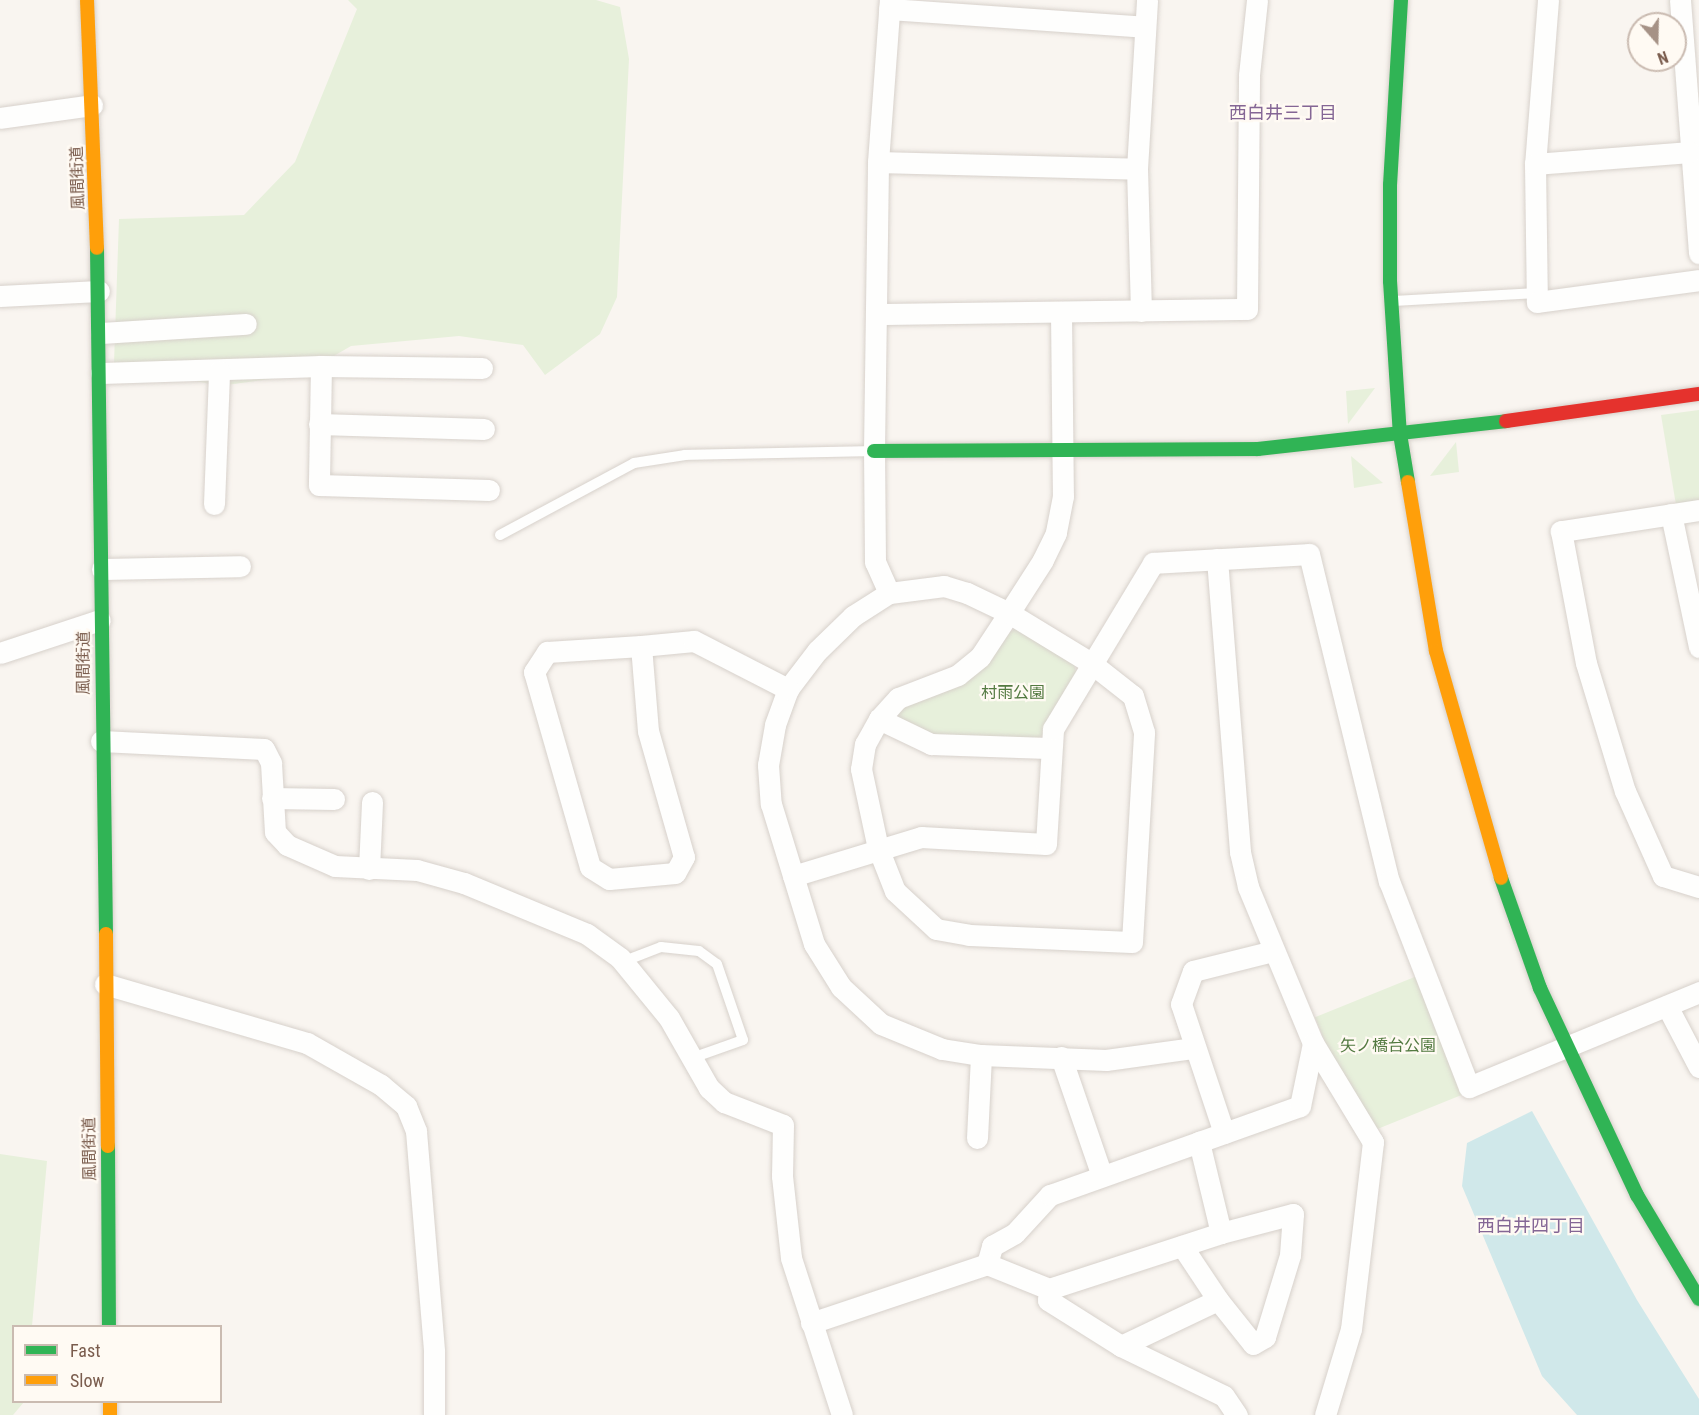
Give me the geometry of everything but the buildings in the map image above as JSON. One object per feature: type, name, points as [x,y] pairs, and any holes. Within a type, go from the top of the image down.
[{"type":"street","name":"風間街道","points":[[87,0],[101,333],[102,568],[100,620],[109,1325]]},
{"type":"street","points":[[1141,311],[1137,169],[1147,0]]},
{"type":"street","points":[[877,314],[1247,309],[1249,75],[1257,0]]},
{"type":"street","points":[[1401,0],[1390,185],[1392,301],[1400,434],[1436,651],[1457,742],[1505,894],[1566,1047],[1637,1195],[1699,1299]]},
{"type":"street","points":[[1548,0],[1535,164],[1537,302],[1699,280]]},
{"type":"street","points":[[1680,0],[1699,253]]},
{"type":"street","points":[[889,593],[875,562],[874,451],[878,162],[890,5],[1144,27]]},
{"type":"street","points":[[0,118],[92,105]]},
{"type":"street","points":[[1535,164],[1690,152]]},
{"type":"street","points":[[878,162],[1137,169]]},
{"type":"street","points":[[0,296],[99,291]]},
{"type":"street","points":[[1061,312],[1063,452],[1056,533],[1009,613],[980,657],[958,675],[898,698],[879,718],[865,744],[861,769],[878,848],[894,891],[936,929],[969,935],[1132,942],[1144,732],[1133,696],[1091,663],[1009,613],[944,586],[889,593],[853,616],[817,651],[788,689],[768,765],[771,804],[814,944],[841,987],[862,1008],[909,1037],[942,1049],[981,1055],[1106,1060],[1192,1048]]},
{"type":"street","points":[[101,333],[246,324]]},
{"type":"street","points":[[101,373],[321,366],[482,368]]},
{"type":"street","points":[[321,366],[319,485],[489,490]]},
{"type":"street","points":[[214,504],[219,371]]},
{"type":"street","points":[[874,451],[1063,452],[1258,448],[1400,434],[1699,394]]},
{"type":"street","points":[[319,424],[484,429]]},
{"type":"street","points":[[1699,510],[1561,531],[1586,663],[1625,791],[1663,876],[1699,887]]},
{"type":"street","points":[[1671,514],[1699,647]]},
{"type":"street","points":[[793,876],[878,848],[921,837],[1046,844],[1048,748],[1059,713],[1153,563],[1309,554],[1389,881],[1469,1087],[1699,992]]},
{"type":"street","points":[[1217,559],[1240,852],[1273,951],[1313,1043],[1372,1142],[1351,1329],[1325,1415]]},
{"type":"street","points":[[102,568],[240,566]]},
{"type":"street","points":[[0,653],[100,620]]},
{"type":"street","points":[[641,646],[648,731],[684,857],[675,873],[609,879],[590,867],[534,672],[547,652],[694,641],[788,689]]},
{"type":"street","points":[[879,718],[931,744],[1048,748]]},
{"type":"street","points":[[101,741],[264,749],[272,763],[275,832],[287,845],[335,866],[417,870],[464,884],[587,934],[622,962],[669,1018],[692,1058],[724,1102],[783,1125],[784,1218],[798,1291],[842,1415]]},
{"type":"street","points":[[272,798],[334,799]]},
{"type":"street","points":[[369,869],[372,802]]},
{"type":"street","points":[[1224,1132],[1192,1048],[1180,1004],[1193,971],[1273,951]]},
{"type":"street","points":[[105,984],[307,1043],[381,1085],[406,1106],[416,1131],[434,1351],[434,1415]]},
{"type":"street","points":[[1667,1006],[1699,1067]]},
{"type":"street","points":[[987,1264],[993,1246],[1015,1233],[1050,1195],[1300,1106],[1313,1043]]},
{"type":"street","points":[[977,1138],[981,1055]]},
{"type":"street","points":[[1061,1057],[1102,1176]]},
{"type":"street","points":[[1199,1142],[1221,1233]]},
{"type":"street","points":[[811,1323],[987,1264],[1049,1289],[1221,1233],[1293,1214],[1290,1255],[1265,1337],[1253,1344],[1218,1300],[1182,1246]]},
{"type":"street","points":[[1049,1289],[1048,1300],[1121,1346],[1224,1396],[1237,1415]]},
{"type":"street","points":[[1121,1346],[1218,1300]]},
{"type":"lane","points":[[1392,301],[1537,293]]},
{"type":"lane","points":[[500,535],[634,464],[685,455],[874,451]]},
{"type":"lane","points":[[622,962],[661,947],[699,951],[717,964],[743,1040],[692,1058]]},
{"type":"green space","points":[[348,0],[596,0],[620,7],[629,59],[617,297],[600,334],[545,375],[523,345],[459,336],[351,346],[301,375],[219,386],[114,363],[119,219],[244,215],[295,162],[357,9]]},
{"type":"green space","points":[[1375,388],[1348,424],[1346,391]]},
{"type":"green space","points":[[1699,410],[1699,502],[1676,505],[1661,415]]},
{"type":"green space","points":[[1456,442],[1459,472],[1430,476]]},
{"type":"green space","points":[[1351,456],[1383,483],[1354,488]]},
{"type":"green space","name":"村雨公園","points":[[1018,627],[1072,657],[1076,672],[1046,732],[1035,741],[937,737],[899,720],[897,704]]},
{"type":"green space","name":"矢ノ橋台公園","points":[[1417,976],[1465,1094],[1363,1135],[1315,1017]]},
{"type":"green space","points":[[0,1154],[47,1161],[32,1325],[12,1325],[12,1403],[23,1403],[13,1415],[0,1415]]},
{"type":"water","points":[[1532,1111],[1637,1300],[1699,1399],[1699,1415],[1577,1415],[1542,1376],[1462,1186],[1467,1143]]},
{"type":"traffic: fast","points":[[1401,0],[1390,185],[1390,281],[1400,434],[1408,482]]},
{"type":"traffic: fast","points":[[97,248],[106,934]]},
{"type":"traffic: fast","points":[[874,451],[1258,449],[1506,421]]},
{"type":"traffic: fast","points":[[1501,878],[1540,988],[1637,1195],[1699,1299]]},
{"type":"traffic: fast","points":[[108,1146],[109,1325]]},
{"type":"traffic: slow","points":[[87,0],[97,248]]},
{"type":"traffic: slow","points":[[1408,482],[1436,651],[1501,878]]},
{"type":"traffic: slow","points":[[106,934],[108,1146]]},
{"type":"traffic: slow","points":[[110,1403],[110,1415]]},
{"type":"traffic: jam","points":[[1506,421],[1699,394]]},
{"type":"district","name":"西白井三丁目","points":[[1283,113]]},
{"type":"district","name":"西白井四丁目","points":[[1531,1226]]}]
